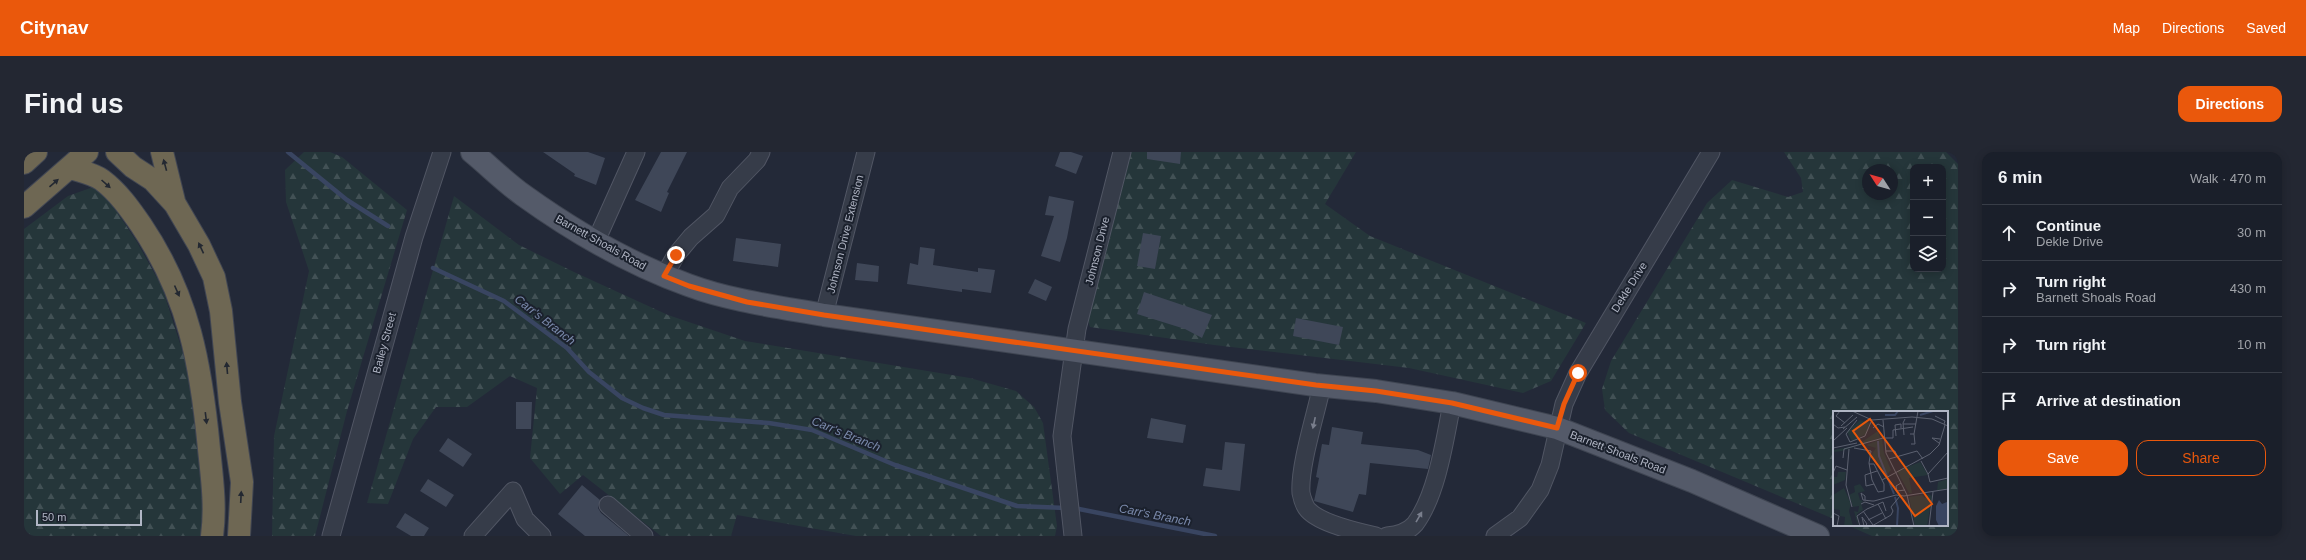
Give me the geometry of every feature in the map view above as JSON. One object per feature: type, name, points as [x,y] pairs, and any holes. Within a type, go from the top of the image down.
[{"type":"highway","points":[[24,163],[36,152]]},
{"type":"highway","points":[[24,207],[71,168],[87,152]]},
{"type":"highway","points":[[117,152],[133,167],[152,180],[175,204],[199,244],[214,277],[221,312],[230,402],[242,482],[239,536]]},
{"type":"highway","points":[[142,152],[152,180]]},
{"type":"highway","points":[[162,152],[175,204]]},
{"type":"highway","points":[[71,168],[101,179],[123,199],[150,239],[170,273],[181,299],[194,347],[206,415],[215,505],[212,536]]},
{"type":"main road","name":"Barnett Shoals Road","points":[[472,152],[522,194],[596,241],[636,264],[689,286],[747,302],[824,315],[1322,385],[1376,391],[1452,403],[1557,428],[1692,481],[1818,536]]},
{"type":"street","name":"Bailey Street","points":[[331,536],[414,237],[442,152]]},
{"type":"street","points":[[596,241],[636,152]]},
{"type":"street","points":[[664,276],[676,255],[691,237],[716,215],[730,188],[757,160],[761,152]]},
{"type":"street","name":"Johnson Drive Extension","points":[[824,315],[866,152]]},
{"type":"street","name":"Johnson Drive","points":[[1073,536],[1062,436],[1074,350],[1122,152]]},
{"type":"street","name":"Dekle Drive","points":[[1495,536],[1520,518],[1540,490],[1550,465],[1557,428],[1564,404],[1594,343],[1711,152]]},
{"type":"street","points":[[1322,385],[1302,475],[1301,495],[1308,510],[1320,518],[1355,532],[1376,536]]},
{"type":"street","points":[[1387,536],[1400,534],[1414,525],[1427,503],[1443,453],[1452,403]]},
{"type":"street","points":[[473,536],[513,491],[525,519],[542,536]]},
{"type":"street","points":[[608,505],[644,536]]},
{"type":"green space","points":[[304,152],[330,152],[342,157],[407,210],[347,411],[315,536],[272,536],[274,436],[309,271],[286,202],[285,170]]},
{"type":"green space","points":[[1128,152],[1356,152],[1325,204],[1370,236],[1586,323],[1551,381],[1523,393],[1409,368],[1214,345],[1090,327],[1088,321]]},
{"type":"green space","points":[[1784,152],[1946,152],[1958,164],[1958,536],[1872,536],[1849,526],[1948,526],[1948,411],[1833,411],[1833,519],[1629,433],[1605,410],[1602,389],[1611,361],[1707,203],[1732,180],[1788,197],[1803,192],[1801,178]]},
{"type":"green space","points":[[96,186],[109,200],[137,242],[162,287],[191,378],[205,519],[201,536],[24,536],[24,229],[68,196]]},
{"type":"green space","points":[[454,196],[519,245],[668,315],[745,341],[970,378],[1016,391],[1034,407],[1043,423],[1057,526],[1055,536],[856,536],[737,515],[731,536],[661,536],[583,475],[560,494],[530,458],[537,388],[510,376],[467,407],[436,407],[413,439],[388,504],[367,503]]},
{"type":"building","points":[[543,152],[588,152],[605,158],[596,185],[574,176],[575,174]]},
{"type":"building","points":[[661,152],[687,152],[667,192],[669,193],[661,212],[635,200]]},
{"type":"building","points":[[1060,152],[1071,152],[1083,156],[1076,174],[1055,166]]},
{"type":"building","points":[[1147,152],[1181,152],[1180,164],[1147,159]]},
{"type":"building","points":[[1049,196],[1074,201],[1067,238],[1060,262],[1041,256],[1054,216],[1045,215]]},
{"type":"building","points":[[1143,233],[1161,236],[1155,269],[1137,266]]},
{"type":"building","points":[[736,238],[781,244],[778,267],[733,261]]},
{"type":"building","points":[[920,247],[935,249],[933,265],[978,272],[978,268],[995,270],[991,293],[962,289],[962,292],[907,284],[910,263],[918,265]]},
{"type":"building","points":[[857,263],[879,266],[878,282],[855,280]]},
{"type":"building","points":[[1035,279],[1052,287],[1046,301],[1028,293]]},
{"type":"building","points":[[1144,292],[1212,315],[1202,338],[1185,329],[1137,314]]},
{"type":"building","points":[[1296,318],[1343,327],[1339,345],[1293,336]]},
{"type":"building","points":[[516,402],[532,402],[531,429],[516,429]]},
{"type":"building","points":[[1151,418],[1186,425],[1183,443],[1147,438]]},
{"type":"building","points":[[1332,427],[1363,432],[1361,444],[1418,450],[1431,455],[1428,469],[1370,463],[1366,495],[1359,494],[1353,512],[1314,501],[1319,478],[1316,477],[1322,444],[1329,445]]},
{"type":"building","points":[[448,438],[472,454],[463,467],[439,451]]},
{"type":"building","points":[[1225,442],[1245,444],[1240,491],[1203,486],[1206,468],[1222,470]]},
{"type":"building","points":[[428,479],[454,495],[446,507],[420,491]]},
{"type":"building","points":[[582,485],[600,500],[598,508],[601,513],[629,536],[585,536],[558,514]]},
{"type":"building","points":[[405,513],[429,528],[424,536],[411,536],[396,527]]},
{"type":"waterway","name":"Carr's Branch","points":[[288,152],[347,200],[388,226]]},
{"type":"waterway","name":"Carr's Branch","points":[[433,268],[504,301],[567,348],[589,372],[622,398],[643,408],[664,415],[769,423],[812,430],[895,465],[1017,506],[1066,508]]},
{"type":"waterway","name":"Carr's Branch","points":[[1074,508],[1215,536]]},
{"type":"route","points":[[676,255],[664,276],[689,286],[747,302],[1019,344],[1074,350],[1316,385],[1376,391],[1452,403],[1557,428],[1564,404],[1578,373]]}]
